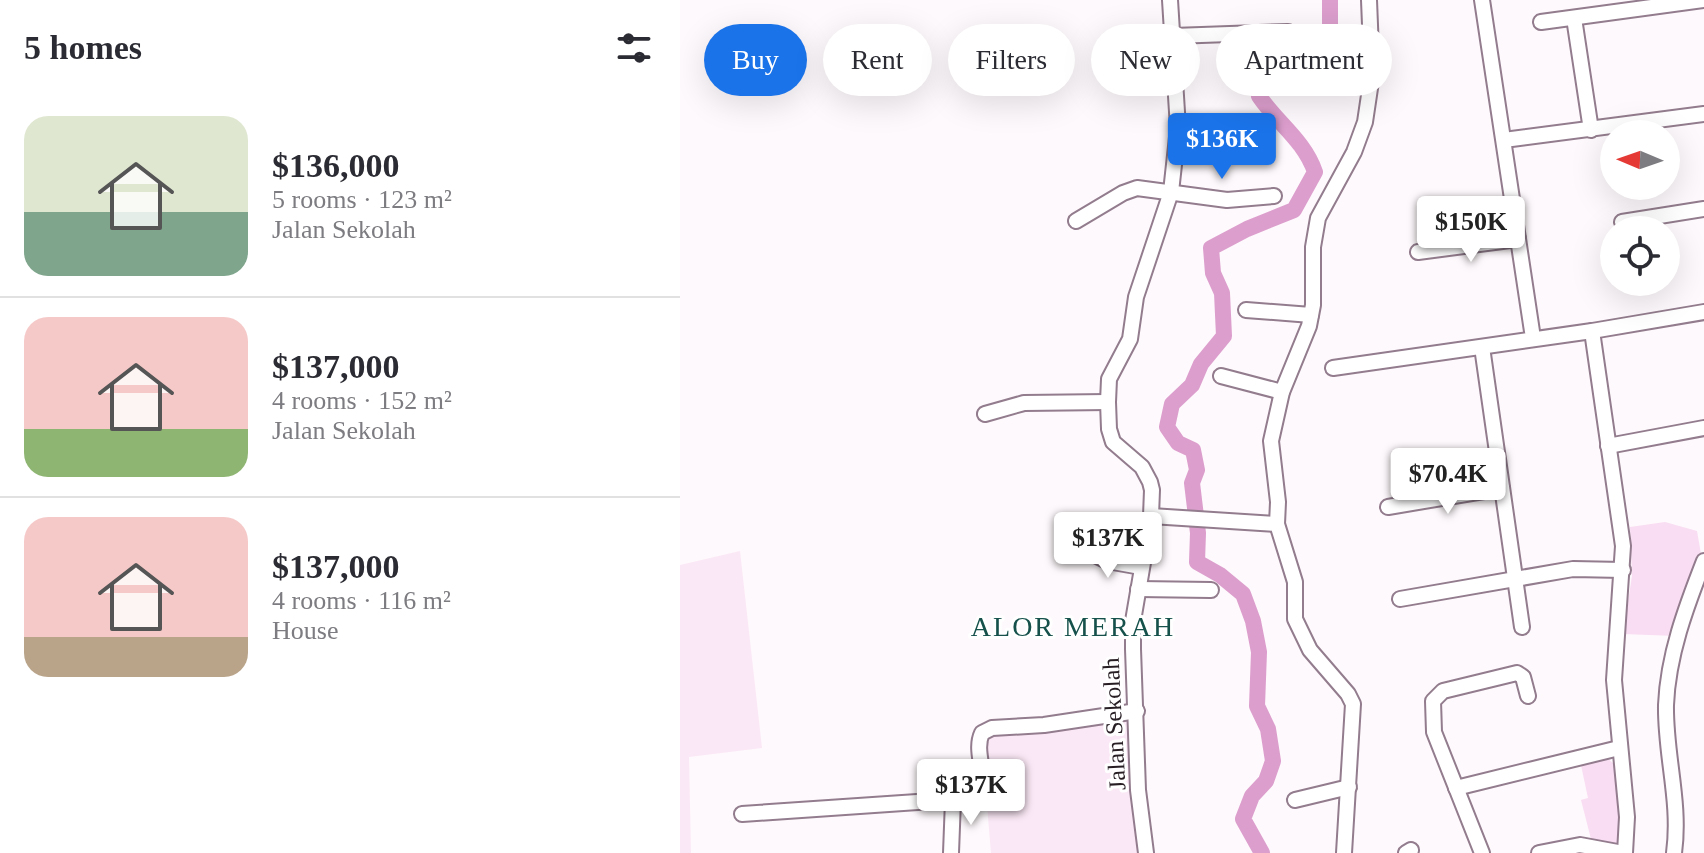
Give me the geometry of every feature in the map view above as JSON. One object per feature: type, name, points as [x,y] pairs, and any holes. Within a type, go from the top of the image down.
[{"type":"street","name":"Jalan Sekolah","points":[[1170,0],[1172,24]]},
{"type":"street","points":[[1344,853],[1352,699],[1310,650],[1299,632],[1295,619],[1293,574],[1277,524],[1278,502],[1271,441],[1282,392],[1311,315],[1313,247],[1318,218],[1354,152],[1365,122],[1372,38],[1369,0]]},
{"type":"street","points":[[1482,0],[1533,338]]},
{"type":"street","points":[[1541,22],[1703,0]]},
{"type":"street","points":[[1574,18],[1591,130]]},
{"type":"street","name":"Jalan Sekolah","points":[[1146,853],[1138,790],[1133,649],[1138,589],[1151,516],[1150,482],[1142,467],[1113,442],[1108,402],[1109,379],[1130,339],[1136,297],[1171,192],[1178,141],[1176,96]]},
{"type":"street","points":[[1504,140],[1704,114]]},
{"type":"street","points":[[1076,221],[1130,190],[1146,189],[1241,201],[1274,196]]},
{"type":"street","points":[[1660,216],[1704,209]]},
{"type":"street","points":[[1418,252],[1518,239]]},
{"type":"street","points":[[1246,310],[1311,315]]},
{"type":"street","points":[[1333,368],[1704,312]]},
{"type":"street","points":[[1539,853],[1580,845],[1624,853],[1627,817],[1614,680],[1623,546],[1592,331]]},
{"type":"street","points":[[1482,347],[1522,627]]},
{"type":"street","points":[[1221,376],[1282,392]]},
{"type":"street","points":[[985,414],[1024,403],[1108,402]]},
{"type":"street","points":[[1608,446],[1704,428]]},
{"type":"street","points":[[1388,507],[1502,488]]},
{"type":"street","points":[[1151,516],[1277,524]]},
{"type":"street","points":[[1089,552],[1107,561],[1141,567]]},
{"type":"street","points":[[1674,853],[1677,807],[1668,745],[1668,689],[1673,653],[1704,561]]},
{"type":"street","points":[[1400,599],[1515,577],[1587,568],[1623,570]]},
{"type":"street","points":[[1138,589],[1211,590]]},
{"type":"street","points":[[1482,853],[1432,722],[1432,708],[1437,695],[1443,691],[1517,673],[1523,677],[1528,696]]},
{"type":"street","points":[[742,814],[976,798],[982,792],[979,741],[986,730],[1137,711]]},
{"type":"street","points":[[1456,788],[1619,748]]},
{"type":"street","points":[[1295,800],[1349,787]]},
{"type":"street","points":[[951,853],[953,800]]},
{"type":"shaded area","points":[[1665,522],[1697,531],[1701,554],[1676,636],[1623,634],[1632,576],[1630,527]]},
{"type":"shaded area","points":[[740,551],[762,748],[689,757],[691,853],[680,853],[680,565]]},
{"type":"shaded area","points":[[1135,721],[1146,853],[991,853],[981,734]]},
{"type":"shaded area","points":[[1606,757],[1615,765],[1620,816],[1619,844],[1591,839],[1581,800],[1588,798],[1581,765]]},
{"type":"waterway","points":[[1262,853],[1243,819],[1252,796],[1266,781],[1273,761],[1268,729],[1257,706],[1259,652],[1253,621],[1243,594],[1220,575],[1197,562],[1198,533],[1192,483],[1197,470],[1193,450],[1178,443],[1167,427],[1172,404],[1192,385],[1201,364],[1224,336],[1222,293],[1213,273],[1211,248],[1294,210],[1315,172],[1304,150],[1259,96],[1269,81],[1329,58],[1333,50],[1330,0]]},
{"type":"district","name":"ALOR MERAH","points":[[1073,626]]}]
